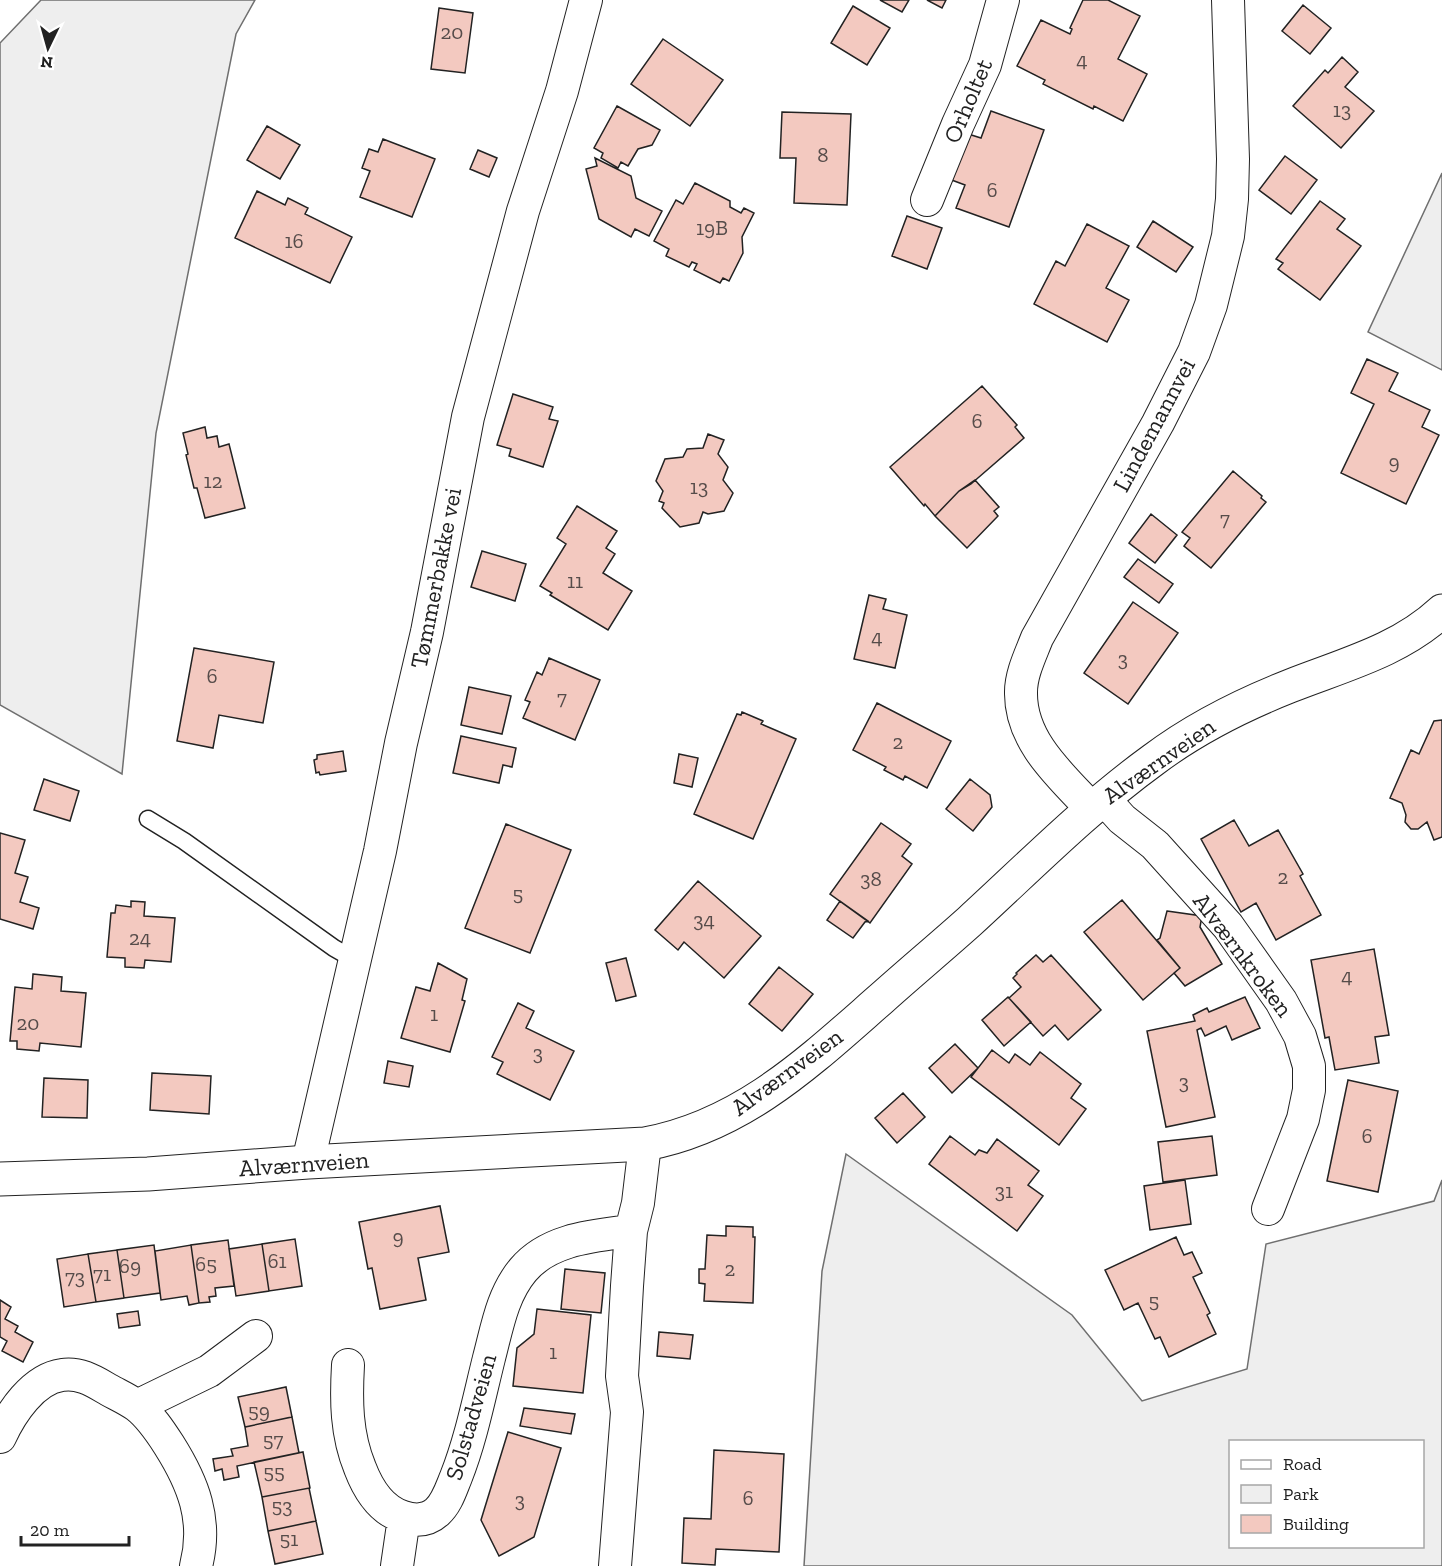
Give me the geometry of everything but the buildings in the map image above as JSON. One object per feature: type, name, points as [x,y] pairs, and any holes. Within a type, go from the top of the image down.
[{"type":"main road","name":"Alværnveien","points":[[0,1179],[148,1174],[308,1162],[645,1144],[673,1139],[709,1126],[739,1111],[787,1079],[968,923],[1098,804],[1154,759],[1218,719],[1289,686],[1397,644],[1442,612]]},
{"type":"street","name":"Tømmerbakke vei","points":[[308,1162],[427,632],[468,417],[523,211],[562,91],[586,0]]},
{"type":"street","name":"Orholtet","points":[[927,200],[985,65],[1003,0]]},
{"type":"street","name":"Lindemannvei","points":[[1098,804],[1034,743],[1025,726],[1021,691],[1024,671],[1037,639],[1158,423],[1194,352],[1211,305],[1228,236],[1232,200],[1233,159],[1228,0]]},
{"type":"street","name":"Alværnkroken","points":[[1098,804],[1122,819],[1155,845],[1228,926],[1281,1001],[1300,1036],[1309,1066],[1309,1090],[1303,1119],[1268,1209]]},
{"type":"street","points":[[615,1566],[627,1412],[622,1376],[631,1231],[638,1203],[645,1144]]},
{"type":"street","name":"Solstadveien","points":[[404,1518],[422,1520],[431,1517],[446,1501],[468,1442],[499,1318],[507,1294],[517,1278],[538,1256],[556,1245],[631,1231]]},
{"type":"street","points":[[137,1406],[209,1371],[255,1336]]},
{"type":"street","points":[[348,1365],[346,1402],[353,1452],[365,1481],[376,1498],[390,1512],[404,1518],[397,1566]]},
{"type":"street","points":[[0,1437],[22,1401],[43,1382],[61,1375],[75,1375],[88,1379],[137,1406],[158,1428],[186,1471],[195,1495],[201,1525],[196,1566]]},
{"type":"lane","points":[[148,819],[184,841],[334,948],[355,960]]},
{"type":"green space","points":[[41,0],[255,0],[236,34],[156,433],[122,774],[0,705],[0,43]]},
{"type":"green space","points":[[1442,173],[1442,370],[1368,332]]},
{"type":"green space","points":[[846,1154],[1072,1315],[1142,1401],[1247,1369],[1266,1244],[1434,1201],[1442,1180],[1442,1566],[804,1566],[822,1271]]}]
